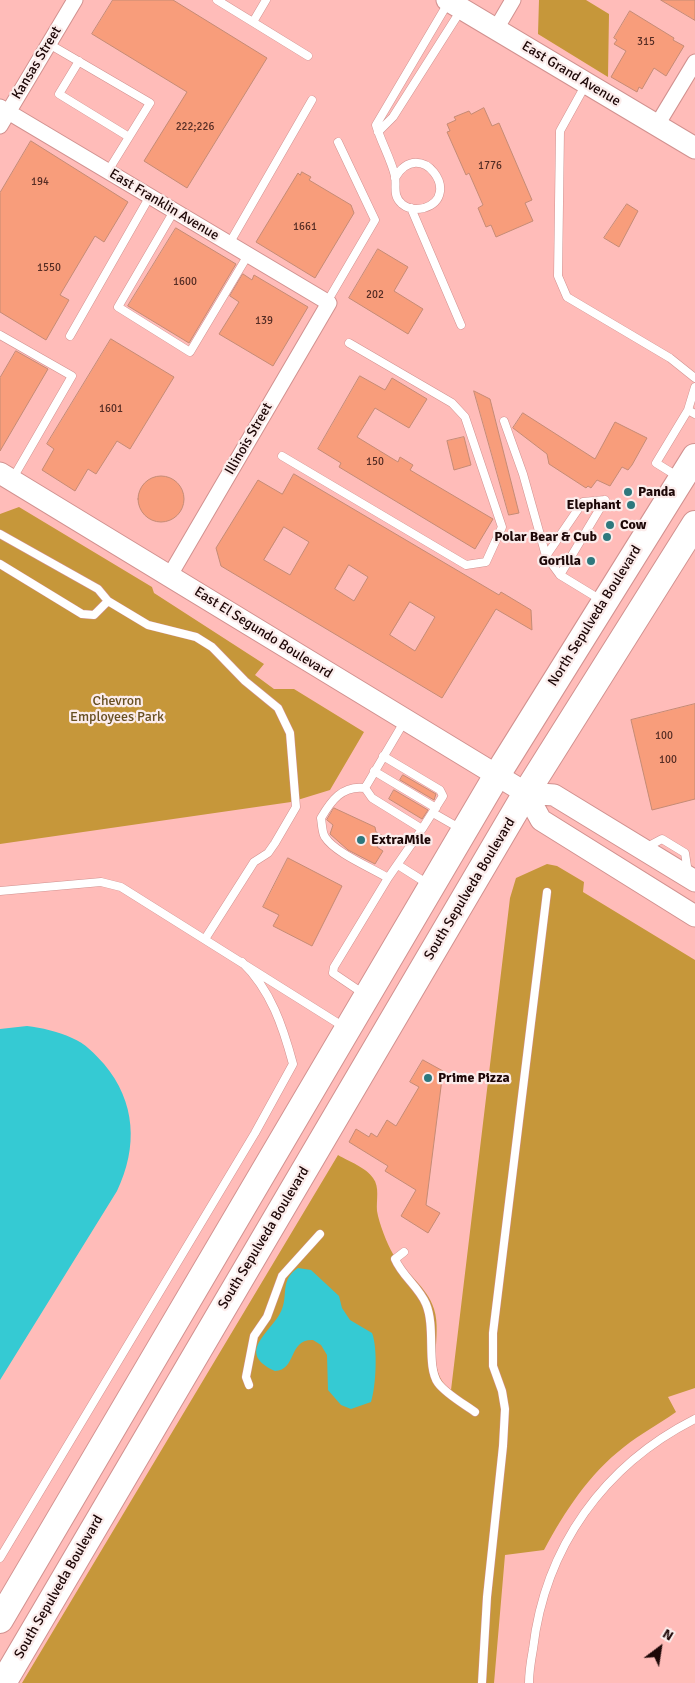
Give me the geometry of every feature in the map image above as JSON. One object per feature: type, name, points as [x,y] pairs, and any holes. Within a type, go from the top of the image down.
[{"type":"highway","name":"North Sepulveda Boulevard","points":[[497,775],[688,468]]},
{"type":"highway","points":[[526,793],[695,524]]},
{"type":"highway","points":[[0,1620],[497,775]]},
{"type":"highway","name":"South Sepulveda Boulevard","points":[[3,1683],[526,793]]},
{"type":"highway","points":[[344,1103],[336,1093],[336,1086],[374,1015],[378,1002],[372,988]]},
{"type":"main road","name":"East Grand Avenue","points":[[453,3],[695,148]]},
{"type":"main road","name":"East El Segundo Boulevard","points":[[4,478],[170,575],[526,793],[554,795],[642,849],[693,875]]},
{"type":"main road","name":"East El Segundo Boulevard","points":[[526,793],[541,820],[695,916]]},
{"type":"street","name":"Kansas Street","points":[[0,126],[4,109],[49,44],[75,0]]},
{"type":"street","points":[[496,29],[513,0]]},
{"type":"street","points":[[657,126],[695,62]]},
{"type":"street","name":"East Franklin Avenue","points":[[4,109],[328,303]]},
{"type":"street","name":"Illinois Street","points":[[170,575],[328,303]]},
{"type":"lane","points":[[217,0],[308,56]]},
{"type":"lane","points":[[253,22],[266,0]]},
{"type":"lane","points":[[377,128],[453,3]]},
{"type":"lane","points":[[377,128],[393,117],[453,3]]},
{"type":"lane","points":[[49,44],[150,103],[108,171]]},
{"type":"lane","points":[[79,61],[59,94],[129,137]]},
{"type":"lane","points":[[587,84],[560,131],[558,276],[567,297],[670,358],[695,378]]},
{"type":"lane","points":[[229,244],[312,100]]},
{"type":"lane","points":[[377,128],[395,178],[394,188],[398,199],[411,208],[461,325]]},
{"type":"lane","points":[[328,303],[375,220],[338,142]]},
{"type":"lane","points":[[395,178],[399,172],[410,164],[425,165],[436,173],[440,186],[435,200],[427,207],[411,208]]},
{"type":"lane","points":[[70,336],[150,196]]},
{"type":"lane","points":[[174,211],[118,307],[190,352],[248,255]]},
{"type":"lane","points":[[0,335],[72,376],[4,478]]},
{"type":"lane","points":[[282,456],[466,565],[486,562],[502,528],[464,417],[452,403],[349,343]]},
{"type":"lane","points":[[688,468],[656,463],[692,412],[695,387]]},
{"type":"lane","points":[[504,421],[523,474],[546,556],[560,575],[604,601]]},
{"type":"lane","points":[[546,556],[583,502],[606,500],[560,575]]},
{"type":"lane","points":[[0,534],[98,589],[108,601],[148,624],[196,637],[212,647],[245,681],[278,708],[290,733],[296,807],[268,853],[254,862],[225,911],[205,939]]},
{"type":"lane","points":[[0,564],[82,614],[94,614],[108,601]]},
{"type":"lane","points":[[364,788],[405,720]]},
{"type":"lane","points":[[372,988],[337,977],[333,973],[334,967],[388,878],[444,796],[440,790],[383,756]]},
{"type":"lane","points":[[374,771],[464,831]]},
{"type":"lane","points":[[388,878],[335,847],[325,837],[321,818],[335,796],[357,787],[364,788],[372,798],[422,829]]},
{"type":"lane","points":[[398,865],[432,886]]},
{"type":"lane","points":[[0,891],[101,882],[121,887],[348,1029]]},
{"type":"lane","points":[[482,1683],[486,1597],[503,1446],[504,1409],[502,1391],[492,1366],[493,1333],[547,892]]},
{"type":"lane","points":[[0,1558],[293,1064],[283,1024],[254,973],[242,962]]},
{"type":"lane","points":[[249,1385],[246,1377],[254,1336],[267,1317],[282,1276],[320,1234]]},
{"type":"lane","points":[[404,1252],[395,1259],[399,1268],[425,1301],[431,1316],[433,1371],[439,1384],[475,1412]]},
{"type":"lane","points":[[529,1683],[536,1622],[551,1570],[574,1528],[597,1494],[629,1463],[669,1432],[695,1419]]},
{"type":"green space","points":[[539,0],[586,0],[609,14],[608,77],[538,34]]},
{"type":"green space","name":"Chevron Employees Park","points":[[19,507],[152,587],[154,593],[264,664],[255,675],[274,689],[294,689],[364,732],[330,790],[291,802],[0,844],[0,514]]},
{"type":"green space","points":[[547,864],[557,866],[584,882],[583,892],[695,960],[695,1388],[668,1397],[676,1412],[630,1442],[600,1469],[569,1507],[544,1550],[505,1555],[494,1683],[22,1683],[338,1155],[366,1171],[375,1182],[377,1189],[377,1211],[388,1245],[398,1261],[421,1286],[434,1309],[437,1331],[436,1363],[438,1373],[451,1390],[510,898],[516,878]]},
{"type":"water","points":[[27,1026],[55,1032],[77,1040],[90,1049],[104,1064],[115,1079],[128,1109],[131,1142],[124,1174],[117,1191],[0,1380],[0,1029]]},
{"type":"water","points":[[298,1268],[311,1270],[339,1296],[342,1308],[350,1320],[372,1333],[376,1368],[371,1402],[351,1409],[341,1405],[328,1390],[327,1355],[321,1345],[313,1340],[300,1344],[287,1366],[275,1371],[263,1364],[257,1356],[260,1341],[282,1309],[289,1277]]},
{"type":"building","points":[[113,0],[173,0],[267,58],[187,188],[144,161],[187,92],[92,34]]},
{"type":"building","points":[[661,0],[695,0],[695,20]]},
{"type":"building","points":[[630,11],[684,46],[666,76],[654,68],[642,89],[639,87],[637,92],[611,77],[626,51],[614,44],[617,40],[614,38]]},
{"type":"building","points":[[484,108],[492,126],[499,123],[532,200],[525,203],[533,221],[496,237],[491,225],[486,227],[478,208],[483,205],[469,173],[466,175],[447,132],[450,131],[447,124],[456,120],[454,117],[469,111],[471,114]]},
{"type":"building","points":[[31,141],[128,202],[104,242],[95,236],[60,295],[69,300],[46,340],[0,312],[0,193]]},
{"type":"building","points":[[302,172],[311,177],[309,180],[351,205],[354,213],[315,278],[256,242],[298,173],[300,175]]},
{"type":"building","points":[[627,204],[638,211],[619,247],[604,238]]},
{"type":"building","points":[[176,228],[236,264],[189,343],[128,306]]},
{"type":"building","points":[[378,249],[408,267],[394,291],[423,309],[408,334],[349,298]]},
{"type":"building","points":[[243,274],[252,280],[254,275],[308,307],[273,366],[219,334],[239,302],[230,296]]},
{"type":"building","points":[[111,339],[174,377],[130,449],[117,441],[96,474],[88,469],[75,491],[42,470],[54,449],[47,444]]},
{"type":"building","points":[[16,351],[48,369],[0,451],[0,378]]},
{"type":"building","points":[[360,376],[385,390],[392,378],[427,399],[409,428],[375,408],[357,437],[398,462],[400,457],[413,465],[410,470],[493,519],[475,549],[339,467],[341,463],[318,449]]},
{"type":"building","points":[[474,391],[490,399],[519,513],[509,515]]},
{"type":"building","points":[[523,413],[595,459],[615,422],[647,438],[632,465],[628,470],[622,467],[610,486],[597,480],[591,488],[588,486],[586,488],[549,464],[547,454],[513,428]]},
{"type":"building","points":[[464,437],[471,465],[454,470],[447,441]]},
{"type":"building","points":[[294,474],[499,595],[501,592],[531,610],[532,630],[496,609],[442,698],[221,566],[216,548],[258,480],[282,494]],"holes":[[[284,527],[309,542],[290,575],[264,560]],[[349,565],[368,577],[354,601],[335,589]],[[410,602],[435,617],[415,651],[390,635]]]},
{"type":"building","points":[[157,476],[165,476],[174,480],[180,486],[184,499],[180,512],[174,518],[165,522],[157,522],[148,518],[142,512],[138,503],[138,495],[142,486],[148,480]]},
{"type":"building","points":[[695,704],[695,799],[652,810],[631,720]]},
{"type":"building","points":[[403,775],[436,794],[434,800],[400,780]]},
{"type":"building","points":[[394,790],[428,810],[422,819],[389,799]]},
{"type":"building","points":[[334,808],[375,827],[376,832],[383,836],[377,847],[383,851],[375,864],[348,850],[330,834],[333,825],[327,820]]},
{"type":"building","points":[[288,858],[342,886],[312,946],[273,926],[279,915],[263,907]]},
{"type":"building","points":[[423,1060],[443,1071],[426,1205],[440,1213],[428,1233],[401,1216],[416,1190],[385,1171],[388,1166],[349,1142],[356,1129],[369,1137],[371,1133],[377,1137],[387,1120],[396,1126],[419,1087],[410,1082]]},
{"type":"place","name":"Panda","points":[[628,492]]},
{"type":"place","name":"Elephant","points":[[631,505]]},
{"type":"place","name":"Cow","points":[[610,525]]},
{"type":"place","name":"Polar Bear & Cub","points":[[607,537]]},
{"type":"place","name":"Gorilla","points":[[591,561]]},
{"type":"place","name":"ExtraMile","points":[[361,840]]},
{"type":"place","name":"Prime Pizza","points":[[428,1078]]}]
